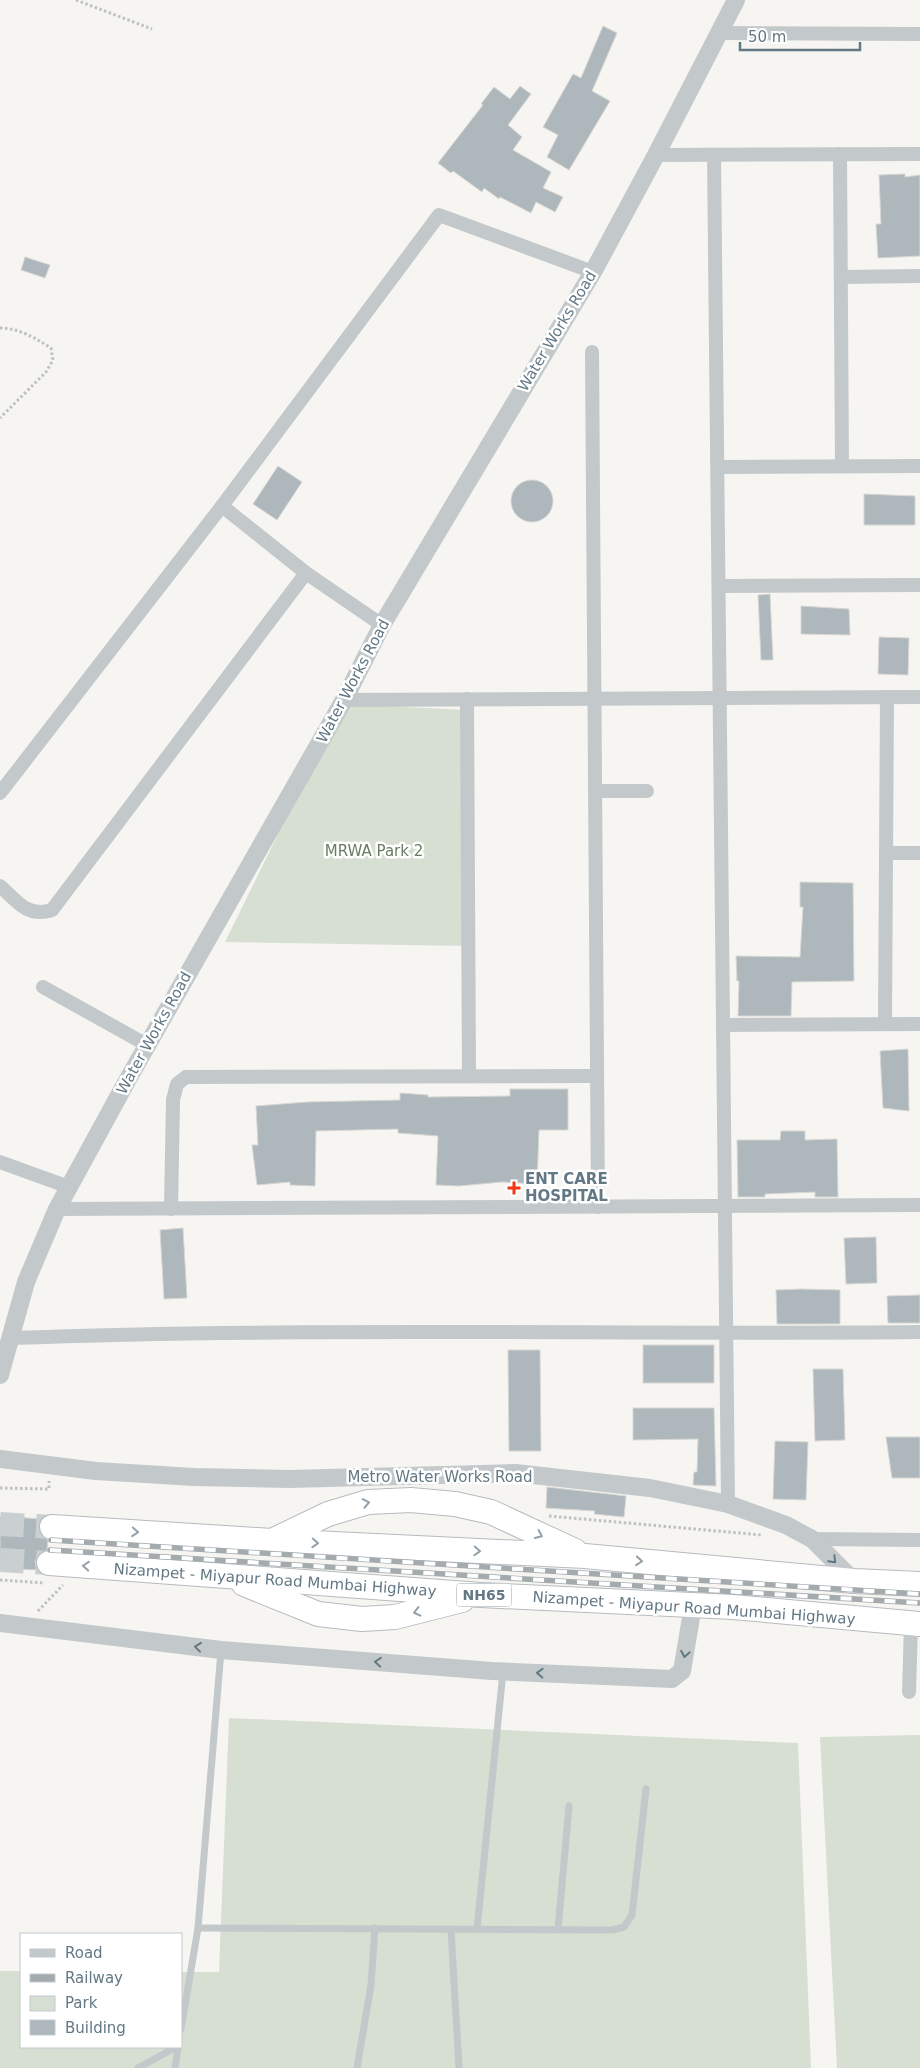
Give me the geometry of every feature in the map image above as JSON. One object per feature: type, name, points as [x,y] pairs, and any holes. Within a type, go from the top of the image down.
[{"type":"highway","points":[[272,1541],[328,1514],[368,1502],[411,1500],[455,1504],[491,1512],[585,1556]]},
{"type":"highway","points":[[52,1527],[272,1541],[585,1556],[854,1581],[920,1584]]},
{"type":"highway","name":"Nizampet - Miyapur Road Mumbai Highway","points":[[49,1563],[481,1594],[733,1608],[916,1624]]},
{"type":"highway","points":[[224,1576],[318,1614],[362,1620],[395,1617],[481,1594]]},
{"type":"street","name":"Water Works Road","points":[[0,1375],[26,1282],[57,1209],[147,1045],[344,700],[382,625],[593,272],[736,0]]},
{"type":"street","points":[[719,33],[920,34]]},
{"type":"street","points":[[840,154],[842,466]]},
{"type":"street","points":[[656,155],[920,154]]},
{"type":"street","points":[[714,155],[728,1504]]},
{"type":"street","points":[[0,793],[222,506],[439,215],[593,272]]},
{"type":"street","points":[[841,277],[920,276]]},
{"type":"street","points":[[592,352],[598,1207]]},
{"type":"street","points":[[718,467],[920,466]]},
{"type":"street","points":[[222,506],[306,573],[382,625]]},
{"type":"street","points":[[0,886],[29,911],[41,914],[52,910],[306,573]]},
{"type":"street","points":[[719,586],[920,585]]},
{"type":"street","points":[[884,1024],[887,697]]},
{"type":"street","points":[[344,700],[920,697]]},
{"type":"street","points":[[467,699],[469,1076]]},
{"type":"street","points":[[595,791],[647,791]]},
{"type":"street","points":[[886,853],[920,853]]},
{"type":"street","points":[[43,987],[147,1045]]},
{"type":"street","points":[[723,1025],[920,1024]]},
{"type":"street","points":[[171,1208],[173,1100],[177,1084],[186,1077],[597,1076]]},
{"type":"street","points":[[0,1162],[69,1187]]},
{"type":"street","points":[[57,1209],[920,1205]]},
{"type":"street","points":[[10,1338],[158,1332],[726,1334],[920,1332]]},
{"type":"street","name":"Metro Water Works Road","points":[[0,1459],[96,1471],[194,1477],[289,1479],[515,1474],[650,1488],[728,1504],[786,1525],[812,1539],[854,1581]]},
{"type":"street","points":[[812,1539],[920,1540]]},
{"type":"street","points":[[0,1623],[221,1650],[503,1671],[672,1679],[682,1671],[693,1606]]},
{"type":"street","points":[[909,1692],[916,1624]]},
{"type":"lane","points":[[182,2023],[198,1928],[221,1650]]},
{"type":"lane","points":[[477,1929],[503,1671]]},
{"type":"lane","points":[[198,1928],[612,1930],[624,1927],[630,1922],[632,1915],[646,1789]]},
{"type":"lane","points":[[558,1929],[569,1806]]},
{"type":"lane","points":[[358,2068],[371,1985],[375,1928]]},
{"type":"lane","points":[[451,1929],[459,2068]]},
{"type":"lane","points":[[138,2068],[175,2048]]},
{"type":"lane","points":[[175,2068],[177,2048]]},
{"type":"path","points":[[76,0],[152,30]]},
{"type":"path","points":[[0,328],[12,328],[35,337],[52,348],[53,360],[46,372],[0,418]]},
{"type":"path","points":[[0,1488],[49,1489]]},
{"type":"path","points":[[0,1580],[63,1585],[24,1626]]},
{"type":"green space","name":"MRWA Park 2","points":[[342,704],[467,710],[468,946],[225,942]]},
{"type":"green space","points":[[229,1718],[798,1743],[811,2068],[0,2068],[0,1971],[20,1971],[20,2048],[182,2048],[182,1972],[219,1972]]},
{"type":"green space","points":[[920,1735],[920,2068],[837,2068],[820,1737]]},
{"type":"building","points":[[603,26],[617,33],[592,91],[610,101],[569,170],[547,157],[558,135],[543,127],[573,74],[581,78]]},
{"type":"building","points":[[520,86],[531,94],[508,125],[522,137],[513,150],[551,172],[543,188],[563,197],[555,212],[536,202],[531,213],[500,197],[499,199],[484,188],[482,192],[453,171],[451,173],[438,163],[483,105],[481,104],[494,87],[510,99]]},
{"type":"building","points":[[905,174],[905,177],[920,175],[920,256],[878,258],[876,224],[881,224],[879,175]]},
{"type":"building","points":[[25,257],[50,265],[45,278],[21,270]]},
{"type":"building","points":[[278,466],[302,482],[277,520],[253,504]]},
{"type":"building","points":[[532,480],[547,486],[553,501],[547,516],[532,522],[517,516],[511,501],[517,486]]},
{"type":"building","points":[[864,494],[915,496],[915,525],[864,525]]},
{"type":"building","points":[[770,594],[773,660],[761,660],[758,595]]},
{"type":"building","points":[[801,606],[849,609],[850,635],[801,634]]},
{"type":"building","points":[[879,637],[909,638],[908,675],[878,674]]},
{"type":"building","points":[[800,882],[853,883],[854,981],[792,982],[791,1016],[738,1016],[739,981],[737,981],[736,956],[800,957],[803,907],[800,907]]},
{"type":"building","points":[[908,1049],[909,1111],[883,1108],[880,1051]]},
{"type":"building","points":[[510,1089],[568,1089],[568,1130],[539,1130],[537,1184],[502,1182],[459,1186],[436,1185],[438,1136],[398,1133],[398,1129],[316,1131],[315,1186],[290,1185],[290,1182],[257,1185],[252,1145],[258,1145],[256,1106],[307,1102],[400,1100],[400,1093],[428,1095],[428,1097],[510,1096]]},
{"type":"building","points":[[781,1131],[805,1131],[805,1140],[837,1139],[838,1197],[815,1197],[815,1192],[765,1194],[765,1197],[738,1197],[737,1140],[780,1140]]},
{"type":"building","points":[[183,1228],[187,1298],[164,1299],[160,1230]]},
{"type":"building","points":[[876,1237],[877,1283],[846,1284],[844,1238]]},
{"type":"building","points":[[776,1290],[840,1290],[840,1324],[777,1324]]},
{"type":"building","points":[[920,1295],[920,1323],[888,1323],[887,1296]]},
{"type":"building","points":[[643,1345],[714,1345],[714,1383],[643,1383]]},
{"type":"building","points":[[508,1350],[540,1350],[541,1451],[509,1451]]},
{"type":"building","points":[[813,1369],[843,1369],[845,1440],[815,1441]]},
{"type":"building","points":[[633,1408],[714,1408],[716,1486],[693,1485],[694,1472],[697,1472],[698,1439],[633,1440]]},
{"type":"building","points":[[886,1437],[920,1437],[920,1478],[892,1478]]},
{"type":"building","points":[[775,1441],[808,1442],[806,1500],[773,1499]]},
{"type":"building","points":[[547,1487],[626,1496],[624,1517],[594,1514],[595,1511],[546,1508]]},
{"type":"building","points":[[0,1516],[41,1519],[38,1526],[40,1533],[48,1540],[47,1550],[38,1555],[35,1562],[37,1570],[0,1568]]},
{"type":"tunnel","points":[[0,1524],[52,1527]]},
{"type":"tunnel","points":[[0,1560],[49,1563]]},
{"type":"railway","points":[[51,1540],[920,1594]]},
{"type":"railway","points":[[50,1550],[920,1603]]},
{"type":"place","name":"ENT CARE HOSPITAL","points":[[514,1188]]}]
